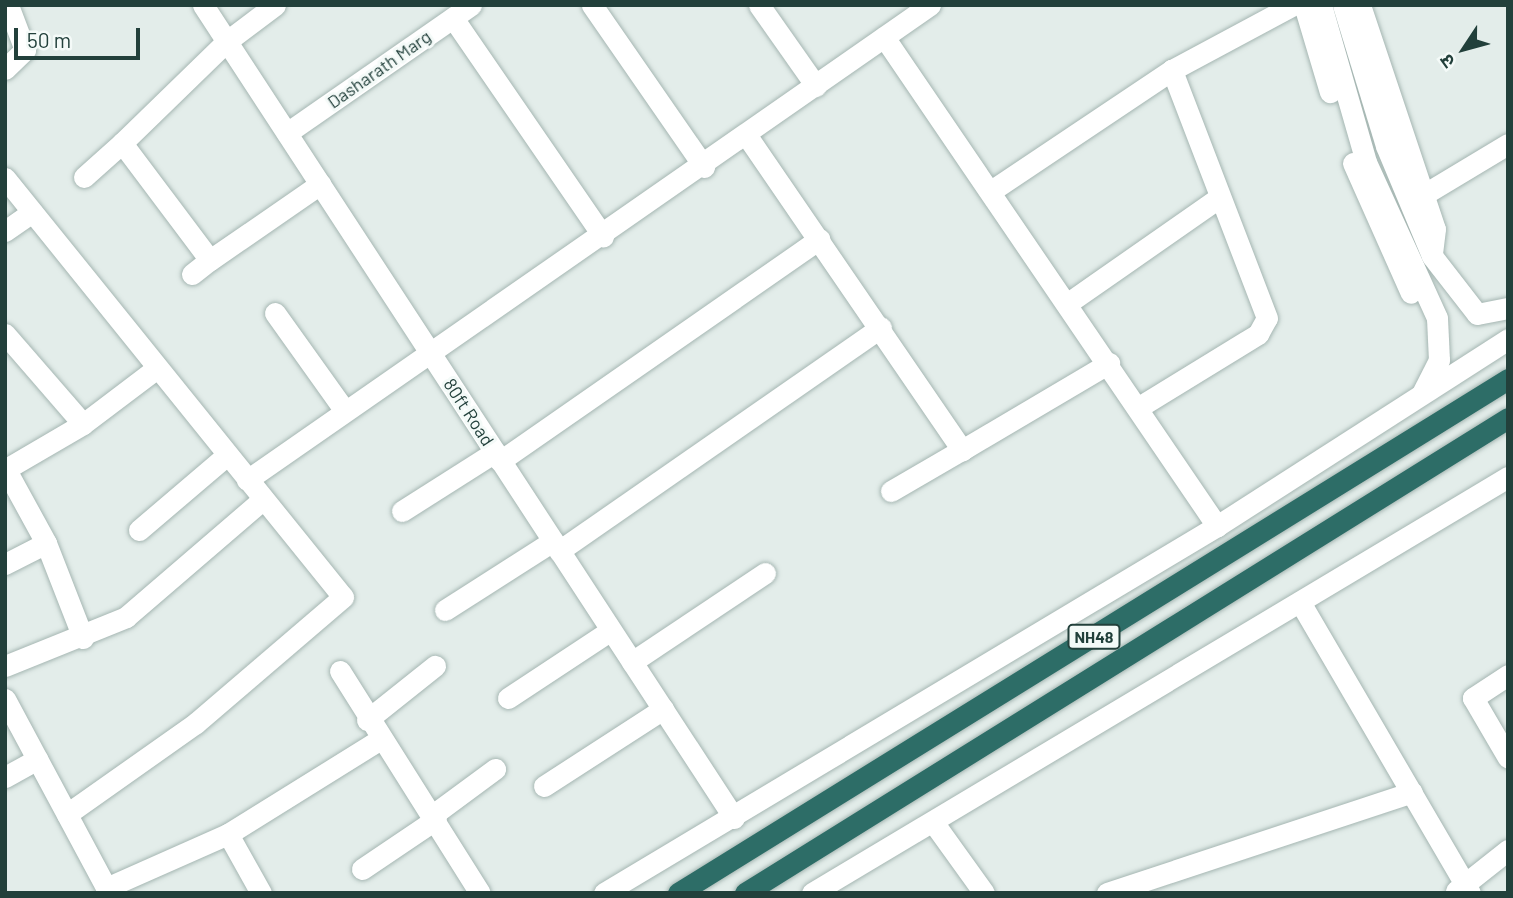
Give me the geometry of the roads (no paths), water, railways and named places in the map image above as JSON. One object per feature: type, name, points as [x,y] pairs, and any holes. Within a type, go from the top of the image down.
[{"type":"highway","name":"NH48","points":[[678,893],[1508,379]]},
{"type":"highway","name":"NH48","points":[[745,893],[1508,418]]},
{"type":"street","points":[[5,69],[25,50],[8,5]]},
{"type":"street","name":"80ft Road","points":[[203,5],[734,818]]},
{"type":"street","points":[[84,177],[227,41],[275,5]]},
{"type":"street","name":"Dasharath Marg","points":[[286,133],[471,5]]},
{"type":"street","points":[[592,5],[704,166]]},
{"type":"street","points":[[759,5],[816,86]]},
{"type":"street","points":[[247,480],[429,351],[704,166],[930,5]]},
{"type":"street","points":[[990,191],[1172,70],[1293,5]]},
{"type":"street","points":[[1304,5],[1370,212],[1414,301],[1437,318]]},
{"type":"street","points":[[1321,5],[1366,162],[1437,318],[1439,360],[1420,396]]},
{"type":"street","points":[[1343,5],[1386,146],[1432,256],[1477,314],[1508,308]]},
{"type":"street","points":[[1360,5],[1435,229],[1432,256]]},
{"type":"street","points":[[453,18],[603,236]]},
{"type":"street","points":[[884,37],[1069,303],[1217,526]]},
{"type":"street","points":[[1139,407],[1258,334],[1267,318],[1172,70]]},
{"type":"street","points":[[747,136],[965,448]]},
{"type":"street","points":[[122,143],[210,260]]},
{"type":"street","points":[[1423,195],[1508,144]]},
{"type":"street","points":[[5,178],[261,501],[344,597],[196,723],[67,814]]},
{"type":"street","points":[[192,274],[320,184]]},
{"type":"street","points":[[1069,303],[1220,197]]},
{"type":"street","points":[[5,231],[32,212]]},
{"type":"street","points":[[402,511],[498,456],[819,239]]},
{"type":"street","points":[[275,313],[345,411]]},
{"type":"street","points":[[445,610],[556,546],[881,327]]},
{"type":"street","points":[[5,334],[83,424]]},
{"type":"street","points":[[604,893],[734,818],[1217,526],[1508,340]]},
{"type":"street","points":[[891,491],[1109,363]]},
{"type":"street","points":[[83,638],[46,543],[8,479],[157,368]]},
{"type":"street","points":[[139,530],[227,455]]},
{"type":"street","points":[[812,893],[1508,477]]},
{"type":"street","points":[[5,666],[83,638],[175,581],[261,501]]},
{"type":"street","points":[[5,564],[46,543]]},
{"type":"street","points":[[632,662],[765,573]]},
{"type":"street","points":[[1300,601],[1412,792],[1463,890],[1508,850]]},
{"type":"street","points":[[508,698],[611,630]]},
{"type":"street","points":[[368,720],[435,666]]},
{"type":"street","points":[[340,671],[368,720],[435,817],[480,893]]},
{"type":"street","points":[[1508,675],[1473,698],[1508,758]]},
{"type":"street","points":[[5,699],[107,890],[228,834],[382,738]]},
{"type":"street","points":[[544,786],[663,709]]},
{"type":"street","points":[[5,777],[37,759]]},
{"type":"street","points":[[362,869],[435,817],[495,769]]},
{"type":"street","points":[[1107,893],[1135,888],[1412,792]]},
{"type":"street","points":[[933,822],[984,893]]},
{"type":"street","points":[[228,834],[261,893]]}]
